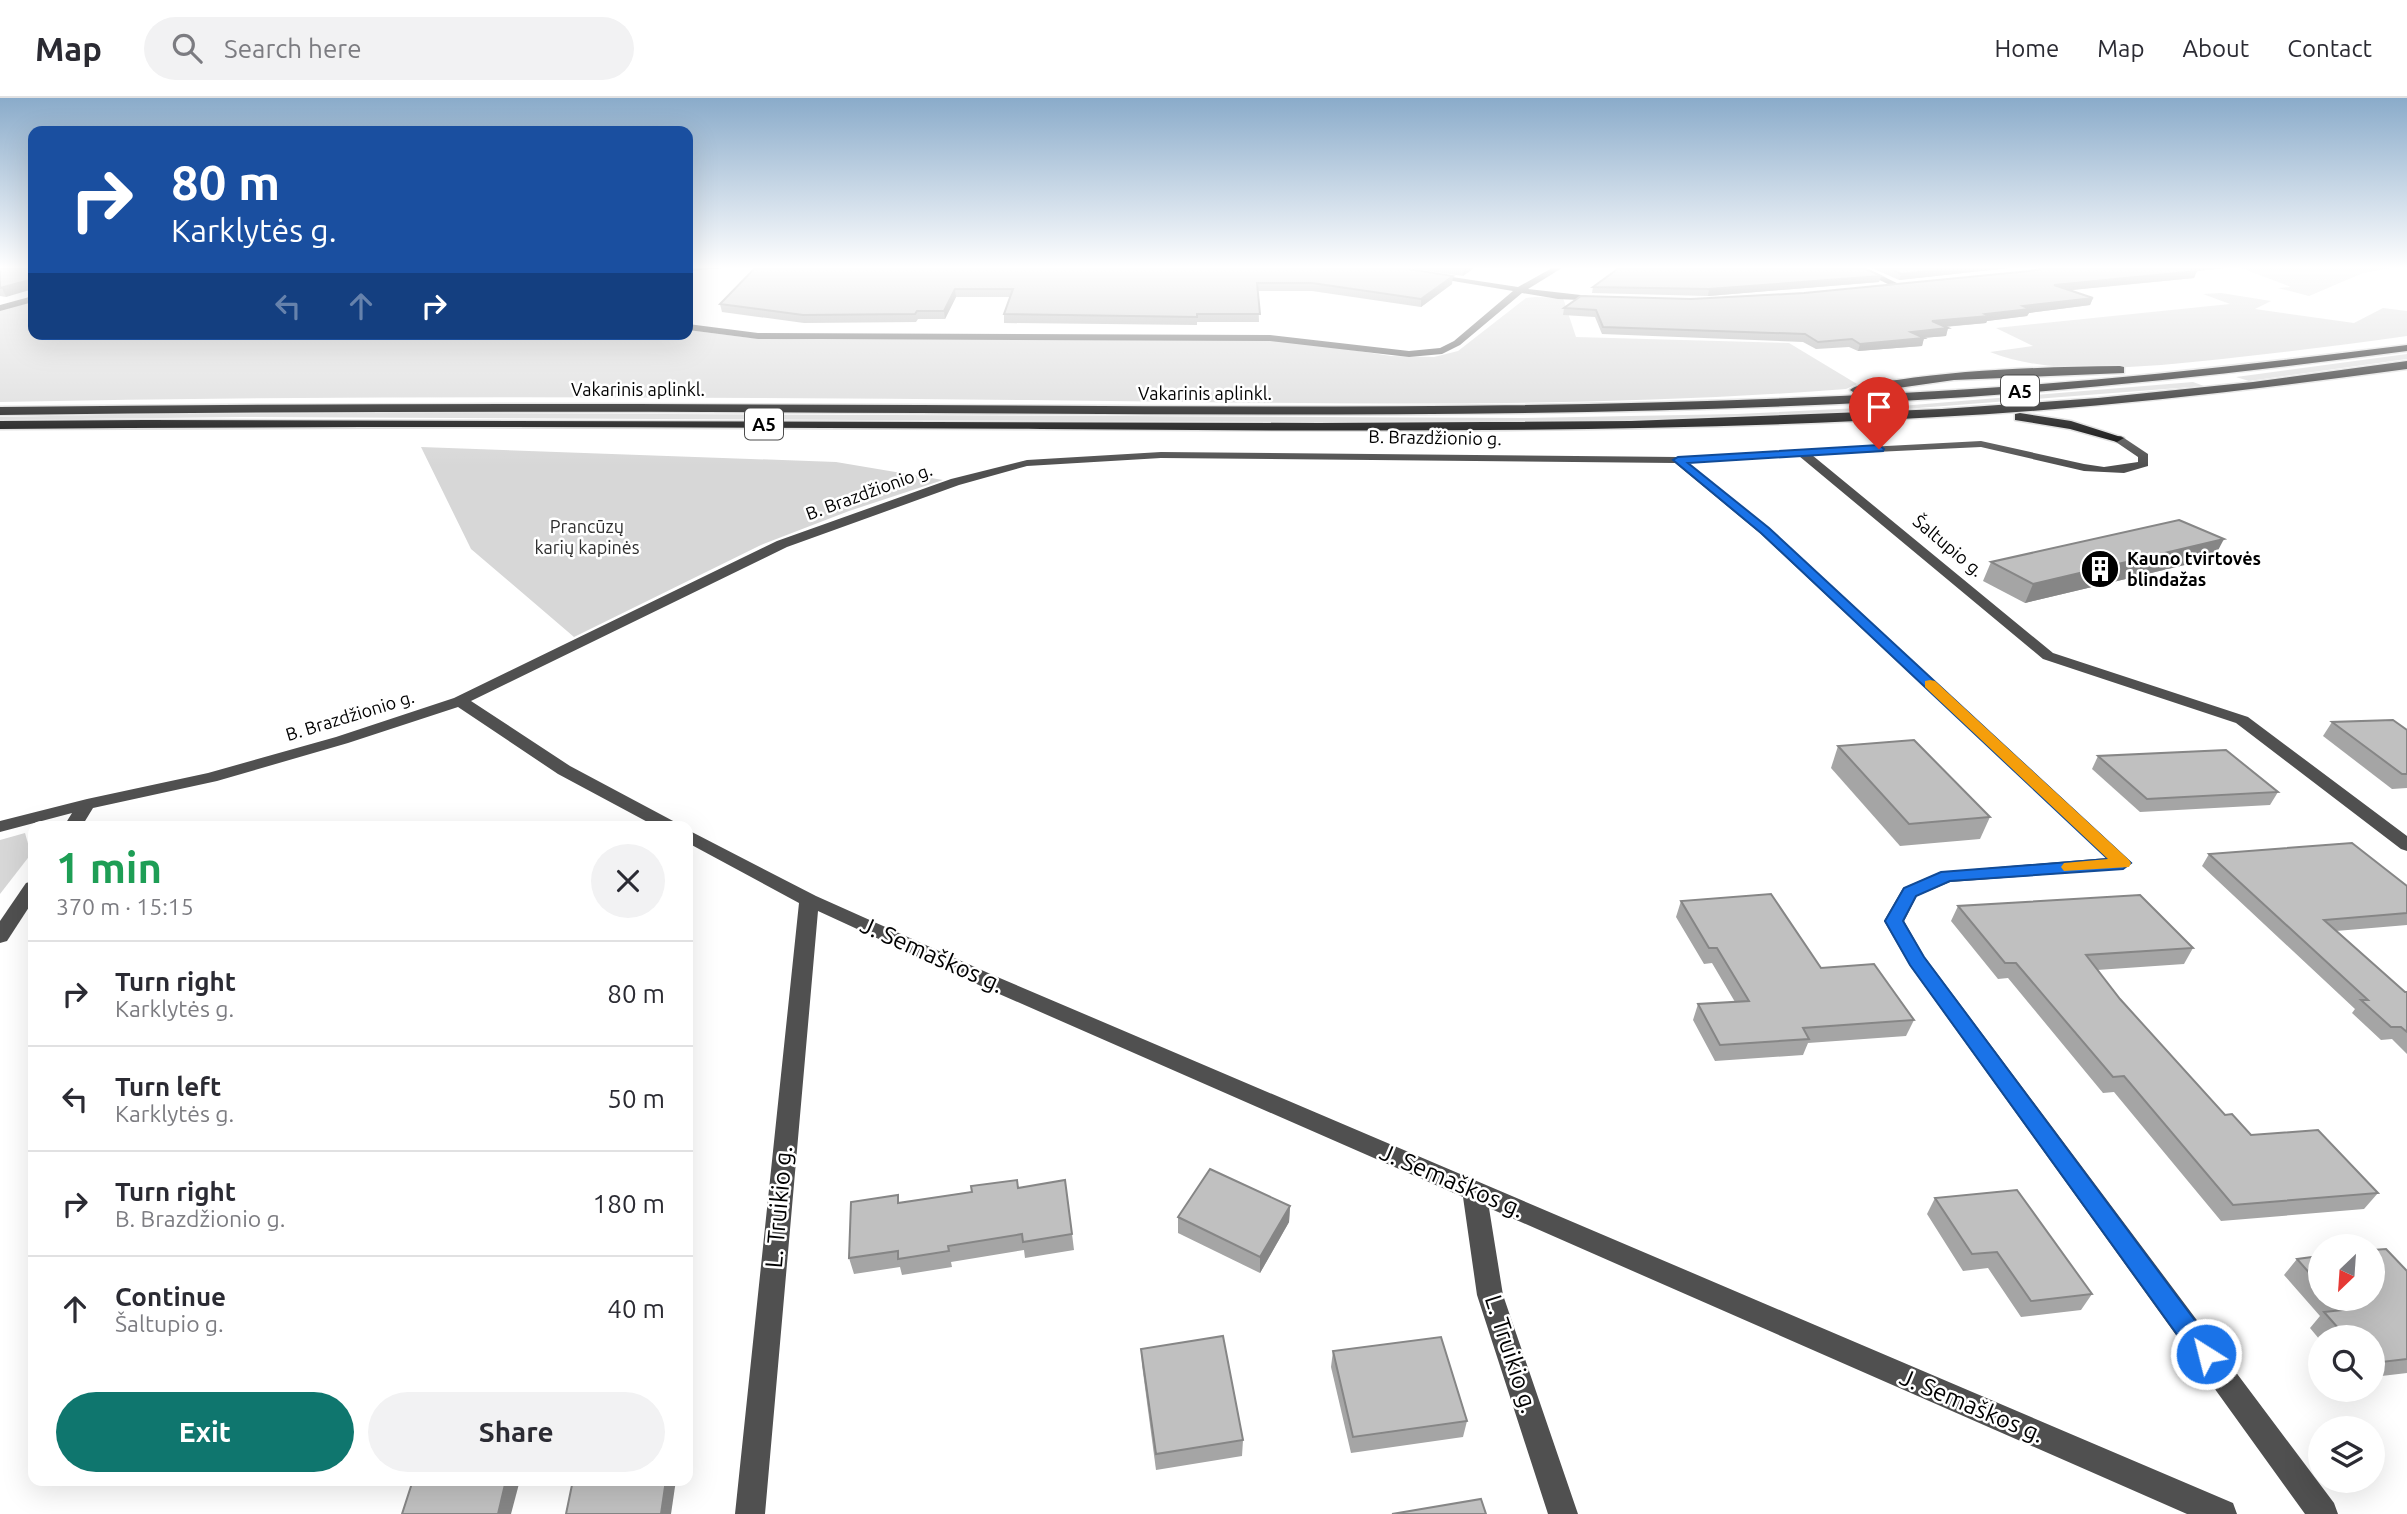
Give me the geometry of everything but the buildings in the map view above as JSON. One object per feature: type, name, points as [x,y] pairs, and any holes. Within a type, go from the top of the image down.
[{"type":"highway","name":"Vakarinis aplinkl.","points":[[0,411],[320,406],[1387,412],[1798,404],[2073,387],[2241,370],[2407,348]]},
{"type":"highway","name":"Vakarinis aplinkl.","points":[[0,425],[339,422],[1528,427],[1750,422],[2136,398],[2407,365]]},
{"type":"highway","points":[[2117,438],[2109,415],[2136,398]]},
{"type":"highway","points":[[1970,410],[2071,425],[2117,438]]},
{"type":"street","points":[[743,334],[867,338],[1270,338],[1409,354],[1442,351],[1468,334]]},
{"type":"street","points":[[1802,452],[1981,444],[2003,446],[2085,467],[2134,468],[2144,464],[2144,456],[2117,438]]},
{"type":"street","name":"B. Brazdžionio g.","points":[[0,827],[87,804],[211,777],[342,740],[460,701],[782,544],[955,482],[1027,463],[1161,455],[1678,460],[1802,452]]},
{"type":"street","name":"Šaltupio g.","points":[[1802,452],[2048,656],[2242,720],[2407,845]]},
{"type":"street","points":[[1678,460],[1765,531],[2123,863],[1947,876],[1910,892],[1894,921],[1917,961],[2323,1514]]},
{"type":"street","points":[[460,701],[564,770],[660,821]]},
{"type":"street","points":[[76,821],[87,804]]},
{"type":"street","name":"J. Semaškos g.","points":[[693,839],[809,900],[1000,986],[2222,1514]]},
{"type":"street","points":[[0,936],[28,894]]},
{"type":"street","name":"L. Truikio g.","points":[[750,1514],[809,900]]},
{"type":"street","name":"L. Truikio g.","points":[[1474,1191],[1490,1295],[1563,1514]]},
{"type":"green space","points":[[0,334],[28,334],[28,340],[693,340],[693,334],[720,334],[751,338],[821,340],[1267,340],[1391,356],[1434,357],[1458,351],[1480,334],[1575,334],[1576,337],[1789,343],[1857,384],[1846,389],[1744,396],[1438,404],[515,397],[0,402]]},
{"type":"green space","points":[[2008,334],[2407,334],[2338,345],[2135,367],[2044,365],[1990,352],[2033,346]]},
{"type":"green space","points":[[2407,354],[2407,359],[2249,381],[2236,377]]},
{"type":"green space","points":[[2193,382],[2204,386],[1905,409],[1520,423],[241,417],[0,420],[0,417],[251,412],[1522,418],[1737,414],[1901,406]]},
{"type":"green space","name":"Prancūzų karių kapinės","points":[[421,447],[836,462],[943,480],[849,511],[761,545],[574,637],[471,549]]},
{"type":"green space","points":[[25,833],[28,858],[0,894],[0,840]]},
{"type":"slow traffic","points":[[1930,684],[2123,863],[2070,867]]},
{"type":"place","name":"Kauno tvirtovės blindažas","points":[[2100,569]]},
{"type":"route","points":[[1879,449],[1678,460],[1765,531],[2123,863],[1947,876],[1910,892],[1894,921],[1917,961],[2206,1354]]}]
